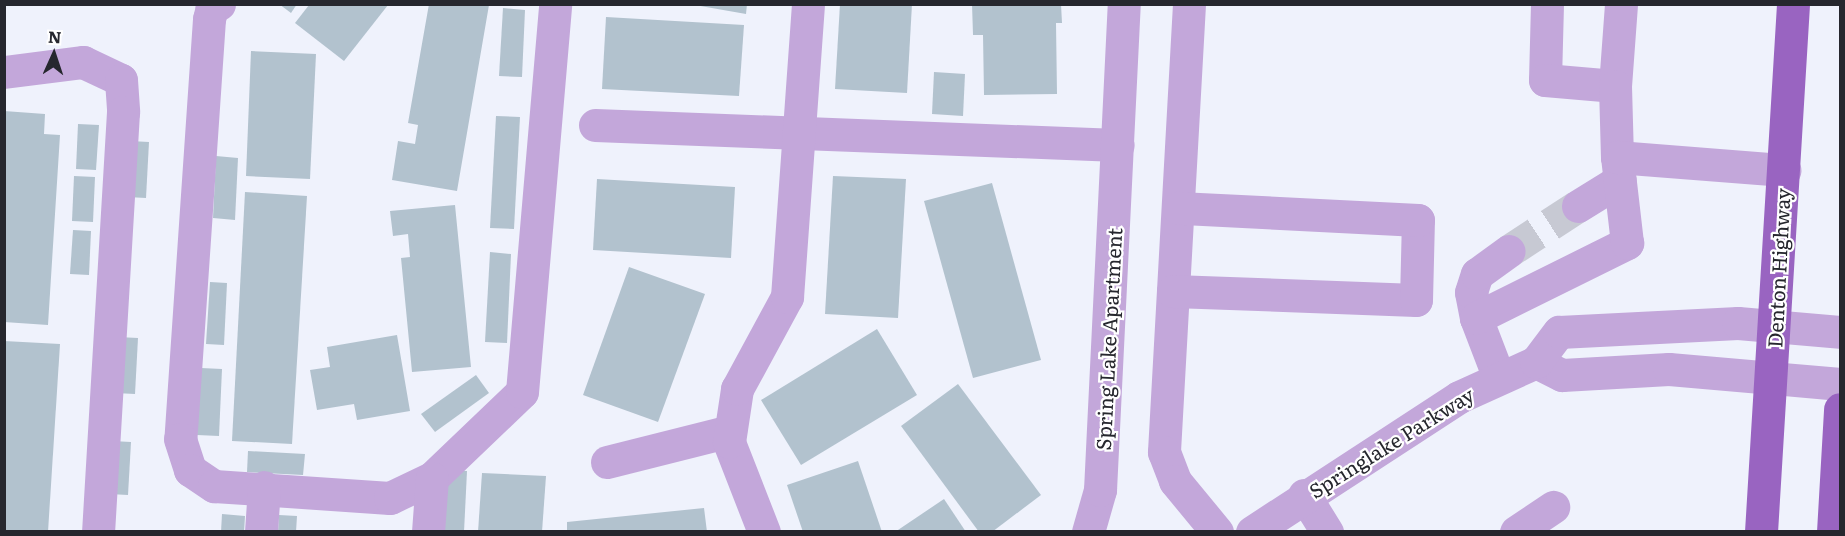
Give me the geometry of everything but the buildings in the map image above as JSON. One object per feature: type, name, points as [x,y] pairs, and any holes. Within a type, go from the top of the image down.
[{"type":"main road","name":"Denton Highway","points":[[1761,531],[1793,4]]},
{"type":"main road","points":[[1833,531],[1840,409]]},
{"type":"street","points":[[219,4],[212,7],[209,19],[180,439],[190,470],[214,486],[264,487],[390,498],[410,492],[432,478],[522,392],[555,4]]},
{"type":"street","points":[[764,531],[729,442],[737,389],[787,297],[808,4]]},
{"type":"street","name":"Spring Lake Apartment","points":[[1088,531],[1100,490],[1124,4]]},
{"type":"street","points":[[1189,4],[1164,452],[1175,481],[1217,531]]},
{"type":"street","points":[[1547,4],[1545,80],[1615,86]]},
{"type":"street","points":[[1476,318],[1627,243],[1619,168],[1615,86],[1621,4]]},
{"type":"street","points":[[4,72],[82,62],[121,80],[123,112],[98,531]]},
{"type":"street","points":[[595,125],[1118,145]]},
{"type":"street","points":[[1578,206],[1619,168],[1784,170]]},
{"type":"street","points":[[1173,291],[1416,300],[1418,220],[1178,208]]},
{"type":"street","points":[[1499,378],[1476,318],[1471,292],[1477,274],[1509,251]]},
{"type":"street","name":"Springlake Parkway","points":[[1252,531],[1304,495],[1459,397],[1536,362],[1559,332],[1673,324],[1775,327],[1840,332]]},
{"type":"street","points":[[1536,362],[1562,375],[1669,369],[1840,384]]},
{"type":"street","points":[[607,462],[730,431]]},
{"type":"street","points":[[428,531],[432,478]]},
{"type":"street","points":[[261,531],[264,487]]},
{"type":"street","points":[[1304,495],[1327,531]]},
{"type":"street","points":[[1516,531],[1553,507]]},
{"type":"tunnel","points":[[1509,251],[1578,206]]}]
